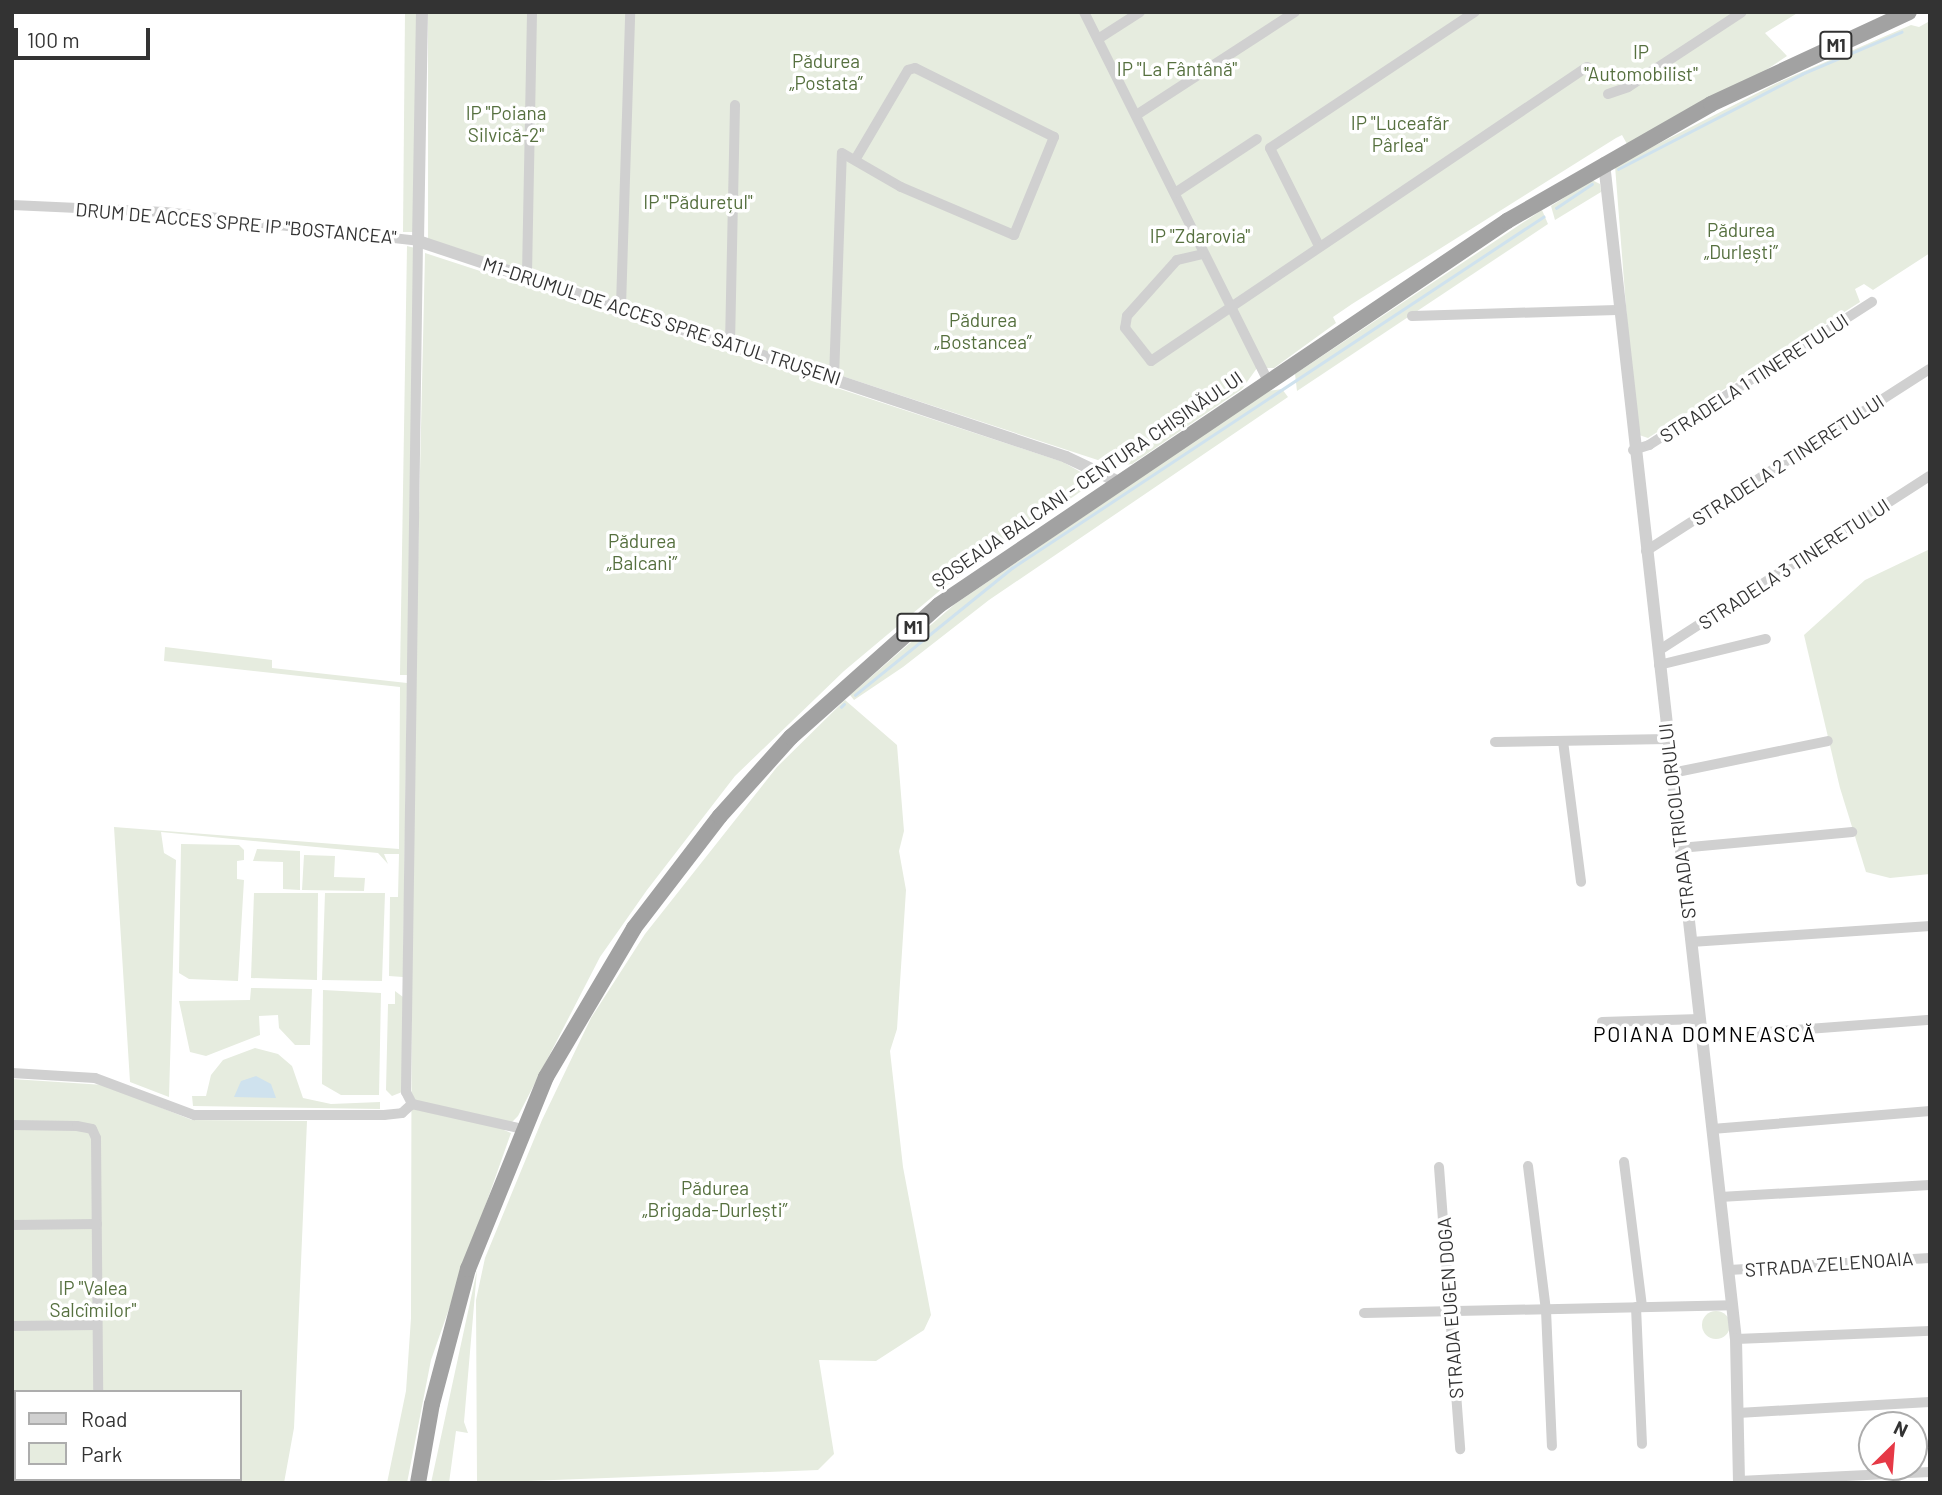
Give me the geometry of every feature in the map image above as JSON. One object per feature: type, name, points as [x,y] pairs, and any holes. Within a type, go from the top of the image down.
[{"type":"highway","name":"ȘOSEAUA BALCANI - CENTURA CHIȘINĂULUI","points":[[418,1483],[457,1308],[523,1129],[611,964],[682,863],[753,777],[939,605],[1507,221],[1711,104],[1909,12]]},
{"type":"street","points":[[412,1104],[406,1092],[406,986],[422,12]]},
{"type":"street","points":[[527,274],[532,12]]},
{"type":"street","points":[[621,306],[630,12]]},
{"type":"street","points":[[1084,12],[1138,114],[1203,254],[1268,381]]},
{"type":"street","points":[[1098,39],[1140,12]]},
{"type":"street","points":[[1138,114],[1295,12]]},
{"type":"street","points":[[1318,244],[1270,148],[1475,12]]},
{"type":"street","points":[[1608,94],[1628,87],[1742,12]]},
{"type":"street","points":[[1203,254],[1177,260],[1127,316],[1125,328],[1144,358],[1157,361],[1313,255],[1318,244],[1587,67]]},
{"type":"street","points":[[834,378],[842,153],[901,187],[1014,235],[1054,137],[915,68],[908,70],[855,160]]},
{"type":"street","points":[[730,344],[735,105]]},
{"type":"street","points":[[1175,193],[1257,139]]},
{"type":"street","name":"STRADA TRICOLORULUI","points":[[1604,163],[1617,310],[1729,1270],[1736,1339],[1739,1480]]},
{"type":"street","name":"DRUM DE ACCES SPRE IP \"BOSTANCEA\"","points":[[12,205],[165,212],[418,241]]},
{"type":"street","name":"M1-DRUMUL DE ACCES SPRE SATUL TRUȘENI","points":[[418,241],[527,274],[1066,457],[1119,482]]},
{"type":"street","name":"STRADELA 1 TINERETULUI","points":[[1633,450],[1649,445],[1872,302]]},
{"type":"street","points":[[1412,316],[1617,310]]},
{"type":"street","name":"STRADELA 2 TINERETULUI","points":[[1646,551],[1930,369]]},
{"type":"street","name":"STRADELA 3 TINERETULUI","points":[[1658,658],[1930,476]]},
{"type":"street","name":"STRADELA 3 TINERETULUI","points":[[1658,658],[1766,639]]},
{"type":"street","points":[[1495,742],[1668,739]]},
{"type":"street","points":[[1563,741],[1581,882]]},
{"type":"street","points":[[1671,773],[1828,741]]},
{"type":"street","points":[[1680,848],[1852,832]]},
{"type":"street","points":[[1691,942],[1930,926]]},
{"type":"street","points":[[1602,1022],[1700,1019]]},
{"type":"street","points":[[1702,1037],[1930,1020]]},
{"type":"street","points":[[12,1073],[95,1078],[194,1115],[384,1115],[402,1114],[412,1104]]},
{"type":"street","points":[[412,1104],[523,1129]]},
{"type":"street","points":[[1712,1129],[1930,1111]]},
{"type":"street","points":[[12,1125],[92,1129],[97,1224],[97,1390]]},
{"type":"street","points":[[1624,1162],[1639,1307],[1642,1444]]},
{"type":"street","points":[[1528,1166],[1546,1310],[1552,1446]]},
{"type":"street","name":"STRADA EUGEN DOGA","points":[[1439,1167],[1453,1311],[1460,1449]]},
{"type":"street","points":[[1720,1197],[1930,1185]]},
{"type":"street","points":[[12,1225],[97,1224]]},
{"type":"street","name":"STRADA ZELENOAIA","points":[[1729,1270],[1930,1258]]},
{"type":"street","points":[[1364,1313],[1732,1305]]},
{"type":"street","points":[[12,1326],[97,1325]]},
{"type":"street","points":[[1736,1339],[1930,1331]]},
{"type":"street","points":[[1738,1413],[1930,1402]]},
{"type":"street","points":[[1739,1480],[1930,1472]]},
{"type":"green space","points":[[405,12],[417,12],[413,232],[403,232]]},
{"type":"green space","points":[[428,12],[1799,12],[1765,33],[1787,56],[1763,72],[1627,144],[1622,135],[1616,138],[1352,304],[1333,317],[1336,323],[1274,368],[1257,368],[1242,389],[1132,464],[1116,466],[839,375],[839,370],[832,367],[831,373],[726,340],[626,304],[618,294],[616,301],[524,265],[520,269],[428,240]]},
{"type":"green space","name":"Pădurea „Durlești”","points":[[1930,12],[1930,253],[1873,290],[1864,284],[1855,289],[1860,302],[1648,438],[1636,434],[1615,166],[1777,83],[1911,25],[1919,27],[1928,22]]},
{"type":"green space","points":[[1592,180],[1600,184],[1601,192],[1555,220],[1551,206]]},
{"type":"green space","points":[[1542,210],[1548,224],[1297,391],[1295,374]]},
{"type":"green space","points":[[407,246],[415,248],[408,675],[400,675]]},
{"type":"green space","name":"Pădurea „Balcani”","points":[[425,253],[1063,462],[1086,475],[1090,485],[943,588],[844,671],[735,776],[647,890],[600,957],[518,1116],[504,1130],[511,1133],[431,1360],[407,1483],[387,1483],[406,1391],[411,1318],[412,823]]},
{"type":"green space","points":[[1282,389],[1288,397],[989,600],[903,667],[854,700],[850,695],[955,604],[1268,391]]},
{"type":"green space","points":[[1930,549],[1930,874],[1890,878],[1866,872],[1840,788],[1804,635],[1865,580]]},
{"type":"green space","points":[[165,647],[272,660],[272,668],[407,683],[403,977],[389,976],[390,897],[398,897],[399,854],[384,854],[388,864],[378,853],[161,832],[164,853],[176,860],[169,1097],[130,1082],[114,827],[399,849],[400,687],[164,661]]},
{"type":"green space","name":"Pădurea „Brigada-Durlești”","points":[[845,700],[897,745],[904,831],[899,851],[906,890],[897,1029],[890,1051],[903,1167],[931,1315],[924,1330],[876,1361],[819,1360],[834,1454],[818,1470],[477,1483],[476,1300],[485,1258],[542,1120],[591,1018],[645,934],[777,767]]},
{"type":"green space","points":[[181,844],[239,845],[244,850],[244,860],[237,861],[237,879],[244,880],[238,981],[189,979],[179,973]]},
{"type":"green space","points":[[257,849],[300,851],[300,890],[283,889],[283,862],[253,861]]},
{"type":"green space","points":[[304,855],[335,856],[334,877],[365,878],[364,891],[302,890]]},
{"type":"green space","points":[[254,893],[318,893],[317,980],[251,978]]},
{"type":"green space","points":[[325,893],[385,893],[382,981],[322,980]]},
{"type":"green space","points":[[251,988],[312,989],[310,1045],[295,1045],[279,1028],[278,1015],[259,1016],[260,1035],[206,1056],[190,1052],[179,1001],[250,1000]]},
{"type":"green space","points":[[323,990],[381,993],[379,1095],[341,1095],[322,1084]]},
{"type":"green space","points":[[395,991],[403,997],[402,1092],[392,1096],[386,1090],[388,1004],[395,1004]]},
{"type":"green space","points":[[255,1048],[278,1054],[292,1066],[303,1098],[331,1104],[380,1102],[380,1109],[193,1106],[192,1096],[206,1096],[211,1075],[223,1060]]},
{"type":"green space","name":"IP \"Valea Salcîmilor\"","points":[[12,1079],[104,1085],[192,1120],[307,1121],[294,1428],[284,1483],[12,1483]]},
{"type":"green space","points":[[477,1270],[464,1422],[468,1433],[456,1431],[449,1483],[431,1483]]},
{"type":"green space","points":[[1716,1311],[1726,1315],[1730,1325],[1726,1335],[1716,1339],[1706,1335],[1702,1325],[1706,1315]]},
{"type":"water","points":[[256,1076],[271,1084],[276,1098],[234,1097],[241,1081]]},
{"type":"waterway","points":[[1618,169],[1802,74],[1901,32]]},
{"type":"waterway","points":[[1556,208],[1592,184]]},
{"type":"waterway","points":[[855,695],[1012,568],[1543,217]]},
{"type":"waterway","points":[[841,707],[844,704]]},
{"type":"district","name":"POIANA DOMNEASCĂ","points":[[1705,1034]]},
{"type":"park label","name":"IP \"Automobilist\"","points":[[1641,63]]},
{"type":"park label","name":"IP \"La Fântână\"","points":[[1177,69]]},
{"type":"park label","name":"Pădurea „Postata”","points":[[826,72]]},
{"type":"park label","name":"IP \"Poiana Silvică-2\"","points":[[506,124]]},
{"type":"park label","name":"IP \"Luceafăr Pârlea\"","points":[[1400,134]]},
{"type":"park label","name":"IP \"Pădurețul\"","points":[[698,202]]},
{"type":"park label","name":"IP \"Zdarovia\"","points":[[1200,236]]},
{"type":"park label","name":"Pădurea „Bostancea”","points":[[983,331]]}]
